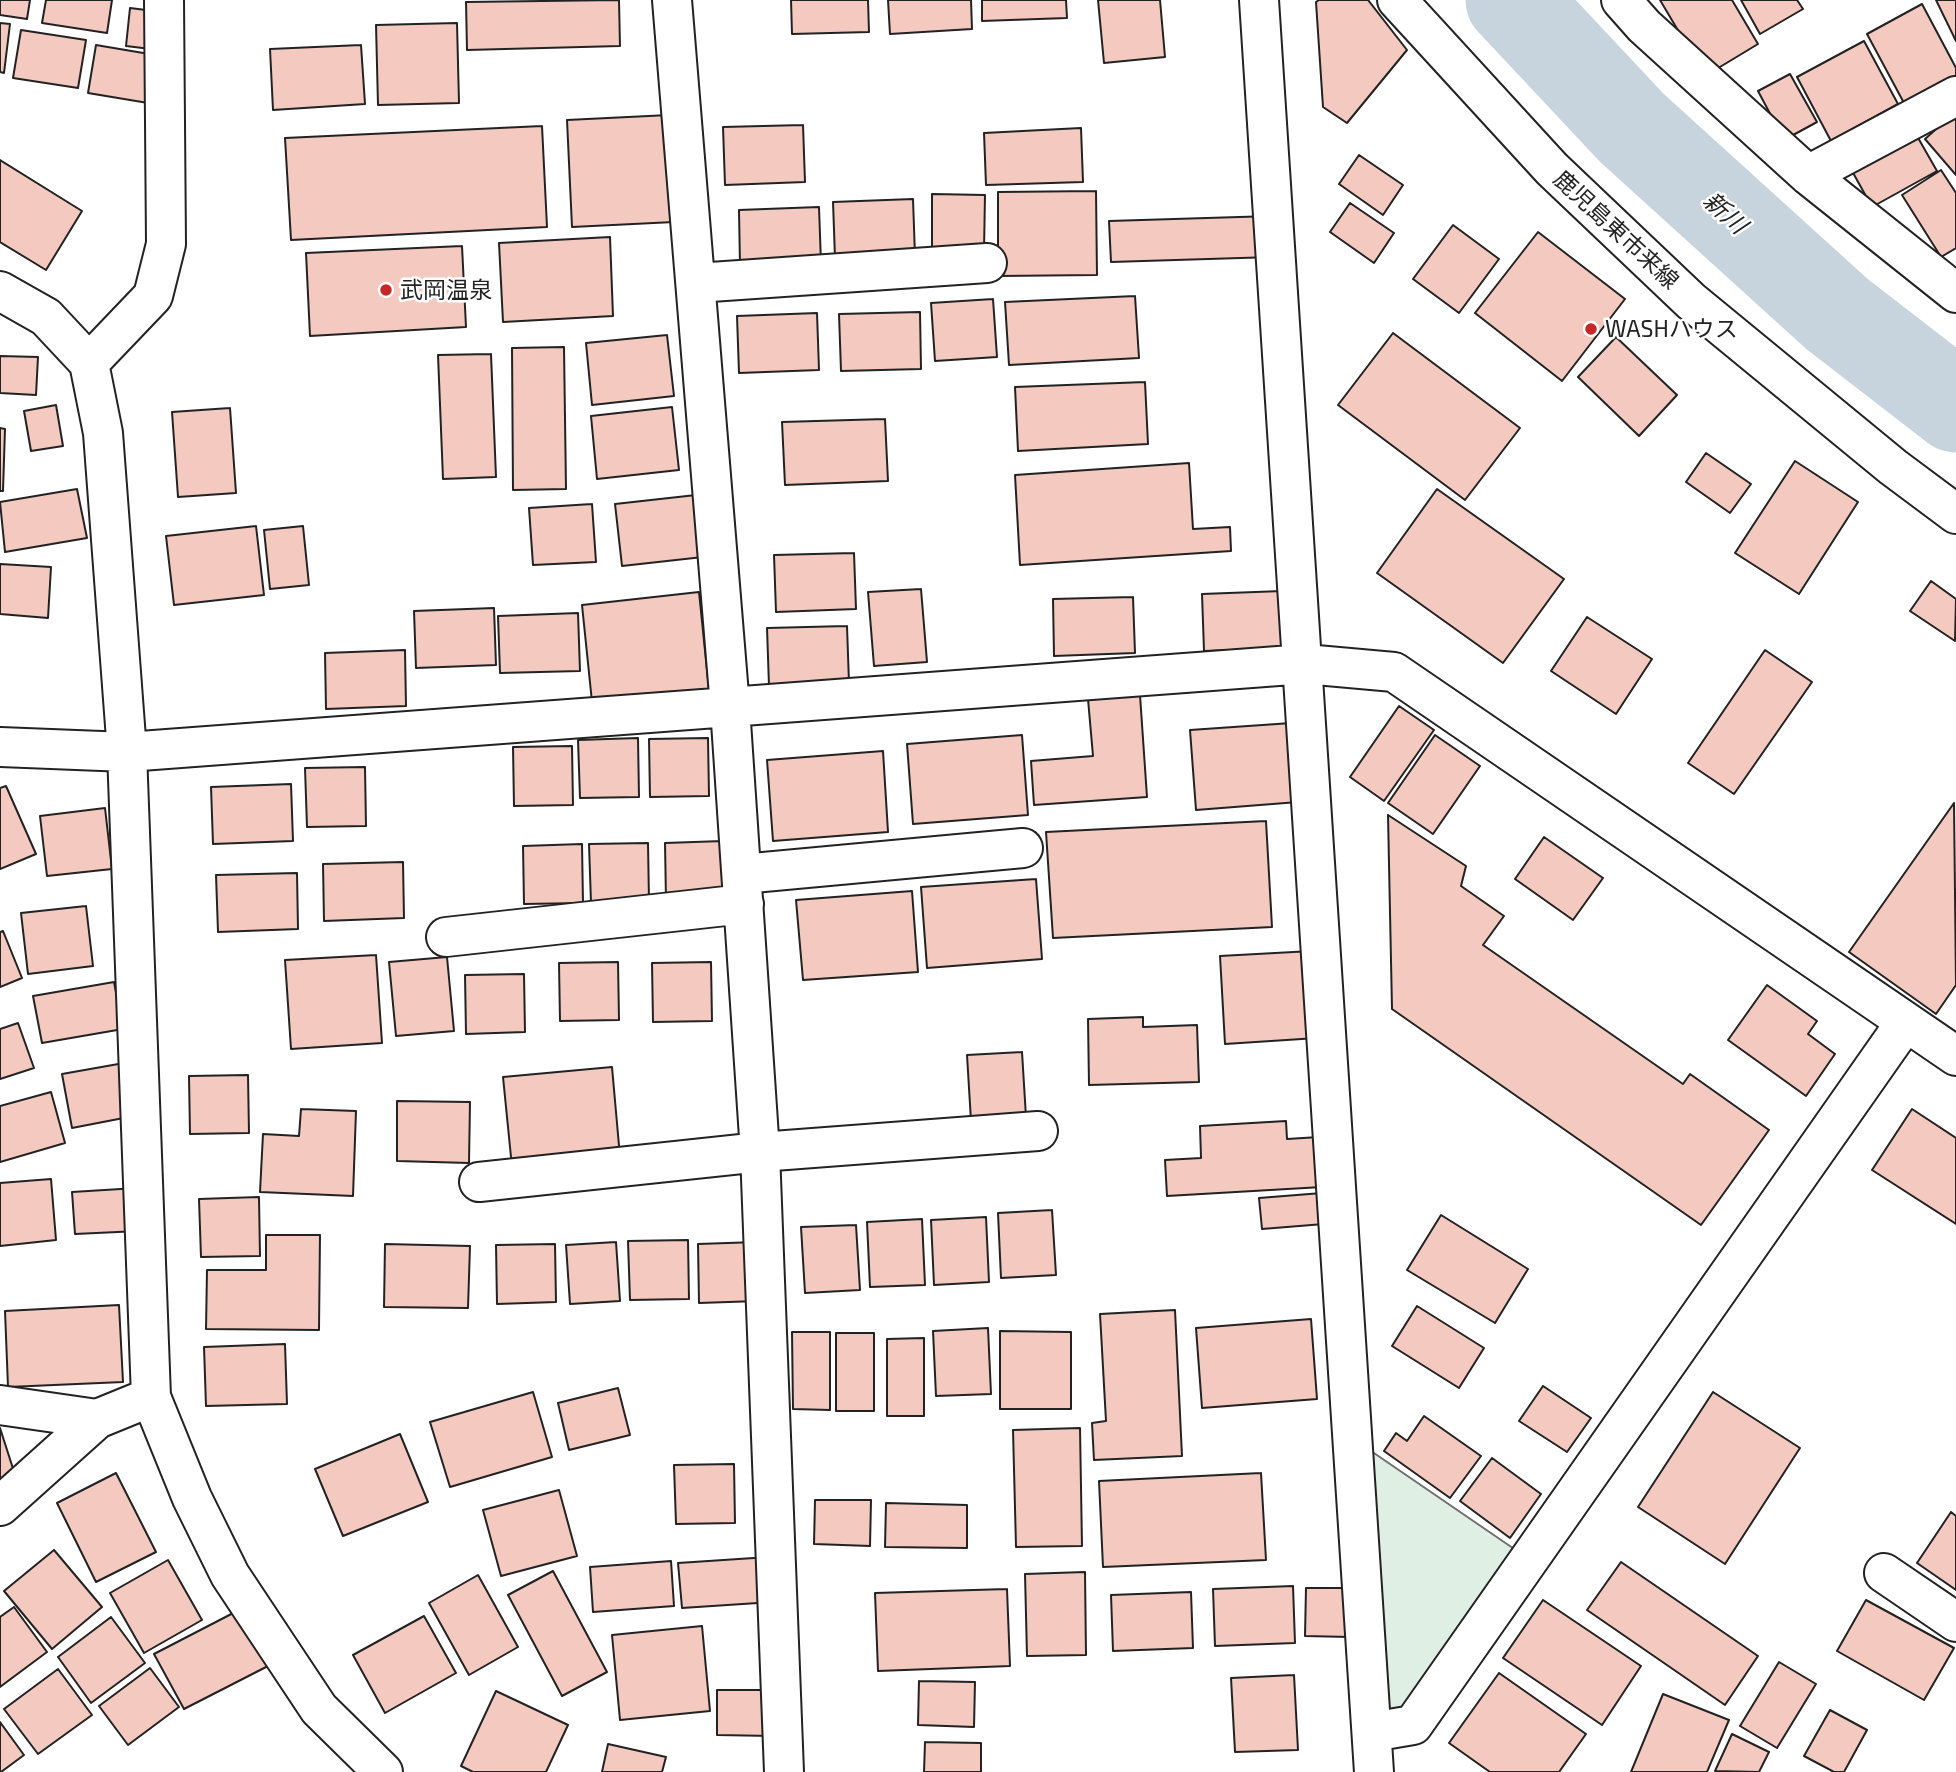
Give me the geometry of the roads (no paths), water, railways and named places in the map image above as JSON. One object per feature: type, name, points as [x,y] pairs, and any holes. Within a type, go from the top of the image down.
[{"type":"street","points":[[89,363],[153,296],[166,244],[164,0]]},
{"type":"street","points":[[672,0],[730,707],[760,1152],[784,1772]]},
{"type":"street","points":[[1259,0],[1374,1772]]},
{"type":"street","name":"鹿児島東市来線","points":[[1397,0],[1552,169],[1691,301],[1893,467],[1956,514]]},
{"type":"street","points":[[1620,0],[1644,26],[1808,175],[1956,293]]},
{"type":"street","points":[[1808,175],[1956,96]]},
{"type":"street","points":[[696,283],[987,263]]},
{"type":"street","points":[[0,291],[46,317],[89,363],[103,433],[127,752],[151,1397],[192,1498],[230,1575],[319,1709],[383,1772]]},
{"type":"street","points":[[0,747],[127,752],[1304,664],[1394,672],[1956,1056]]},
{"type":"street","points":[[446,937],[743,889],[1023,848]]},
{"type":"street","points":[[1372,1732],[1413,1725],[1905,1023]]},
{"type":"street","points":[[479,1182],[760,1152],[1038,1131]]},
{"type":"street","points":[[0,1506],[97,1419],[151,1397]]},
{"type":"street","points":[[0,1405],[97,1419]]},
{"type":"street","points":[[1884,1573],[1956,1622]]},
{"type":"waterway","name":"新川","points":[[1512,0],[1632,128],[1837,314],[1956,406]]},
{"type":"place","name":"武岡温泉","points":[[386,290]]},
{"type":"place","name":"WASHハウス","points":[[1591,329]]}]
